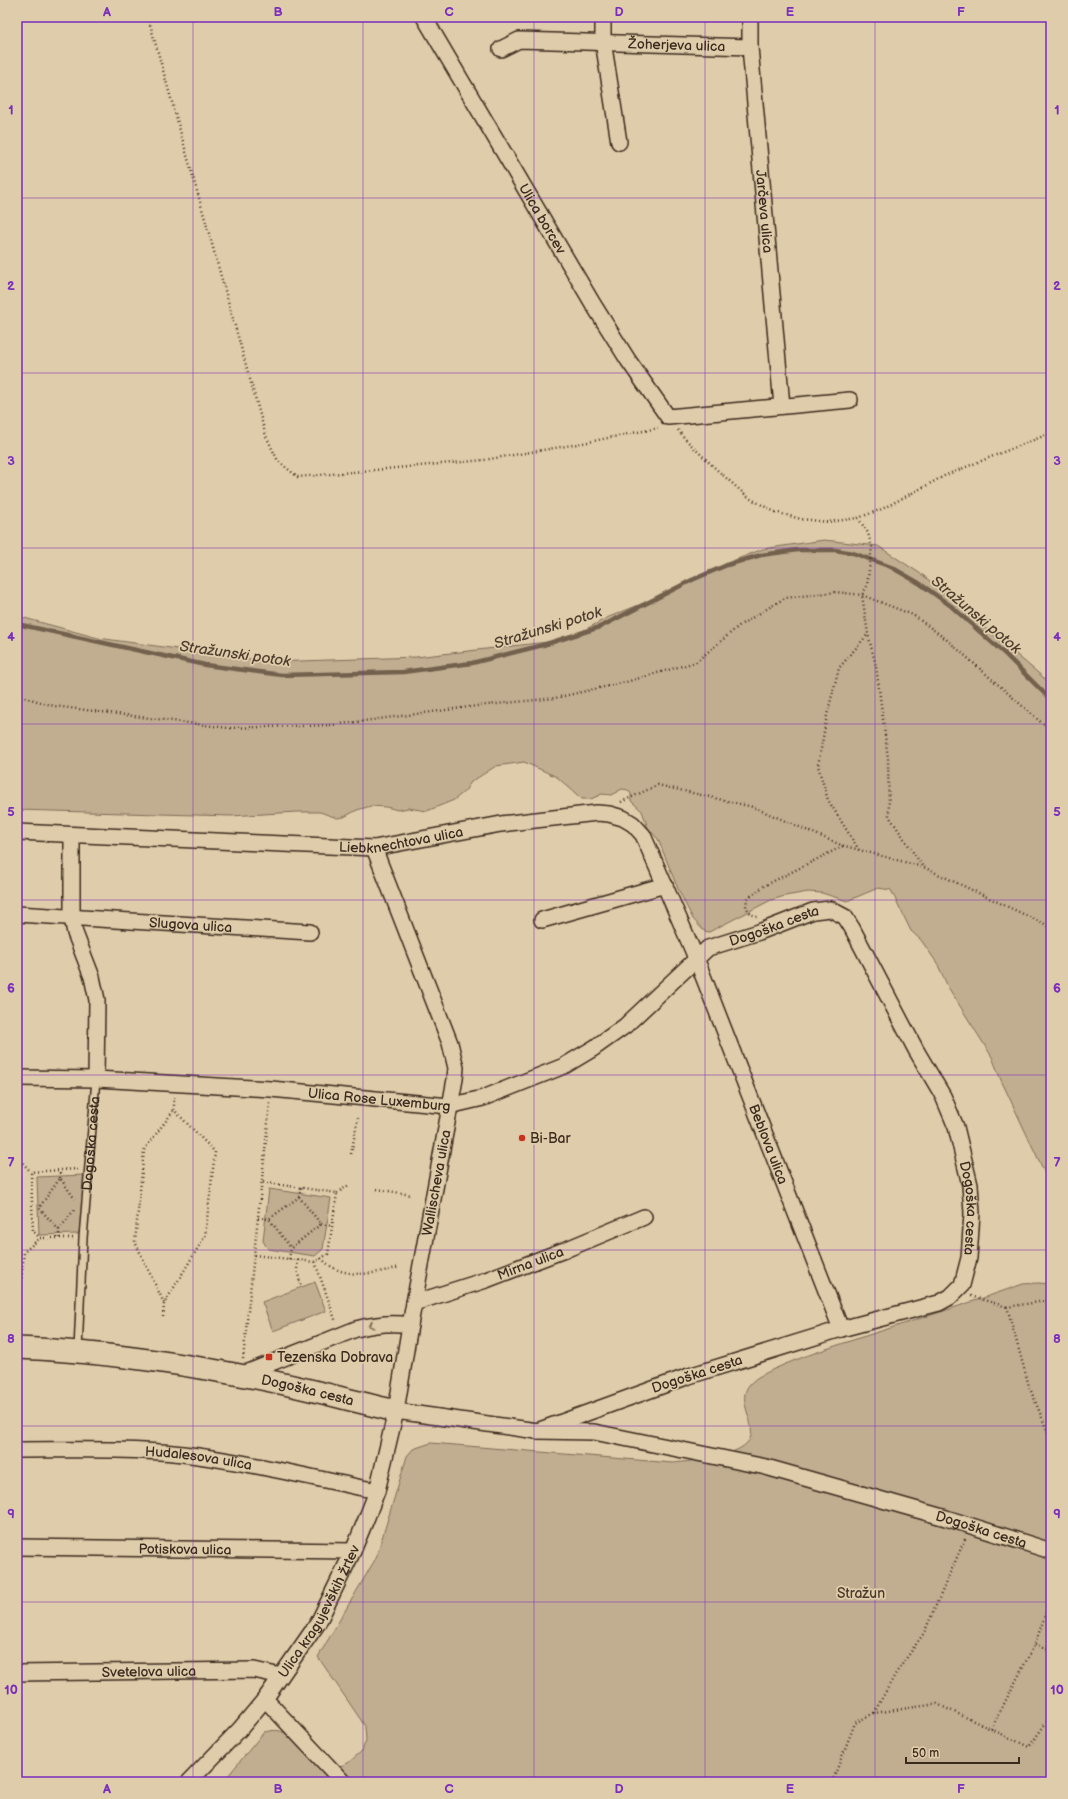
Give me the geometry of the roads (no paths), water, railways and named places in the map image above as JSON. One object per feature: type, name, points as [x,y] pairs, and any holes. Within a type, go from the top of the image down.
[{"type":"street","name":"Ulica borcev","points":[[424,17],[593,304],[628,360],[668,417],[782,406]]},
{"type":"street","points":[[603,17],[603,42],[619,142]]},
{"type":"street","name":"Jarčeva ulica","points":[[750,17],[750,47],[782,406]]},
{"type":"street","name":"Žoherjeva ulica","points":[[501,49],[519,40],[750,47]]},
{"type":"street","points":[[782,406],[850,400]]},
{"type":"street","name":"Liebknechtova ulica","points":[[17,832],[72,836],[374,848],[501,824],[597,813],[609,814],[623,818],[633,824],[643,835],[696,958]]},
{"type":"street","points":[[72,836],[72,918],[75,932],[92,977],[97,1000],[96,1078]]},
{"type":"street","name":"Wallischeva ulica","points":[[374,848],[450,1043],[456,1068],[396,1411]]},
{"type":"street","points":[[542,920],[665,885]]},
{"type":"street","name":"Dogoška cesta","points":[[538,1431],[689,1376],[841,1329],[939,1303],[957,1292],[962,1285],[969,1258],[972,1213],[970,1185],[956,1127],[943,1096],[916,1050],[861,944],[845,917],[830,909],[813,911],[708,948],[696,958]]},
{"type":"street","name":"Slugova ulica","points":[[17,914],[310,932]]},
{"type":"street","name":"Ulica Rose Luxemburg","points":[[17,1078],[96,1078],[271,1089],[449,1106],[483,1098],[564,1066],[594,1048],[625,1026],[696,958]]},
{"type":"street","name":"Beblova ulica","points":[[696,958],[841,1329]]},
{"type":"street","name":"Mirna ulica","points":[[414,1303],[486,1280],[567,1249],[644,1216]]},
{"type":"street","points":[[241,1375],[356,1329],[387,1323],[410,1325]]},
{"type":"street","name":"Dogoška cesta","points":[[17,1348],[77,1352],[155,1361],[241,1375],[396,1411],[538,1431],[594,1432],[766,1467],[970,1525],[1051,1551]]},
{"type":"street","name":"Ulica kragujevških žrtev","points":[[189,1782],[240,1729],[265,1699],[318,1623],[353,1551],[377,1491],[396,1411]]},
{"type":"street","name":"Hudalesova ulica","points":[[17,1450],[141,1451],[182,1454],[221,1459],[377,1491]]},
{"type":"street","name":"Potiskova ulica","points":[[17,1547],[353,1551]]},
{"type":"street","name":"Svetelova ulica","points":[[17,1673],[254,1670],[281,1676]]},
{"type":"street","points":[[265,1699],[343,1782]]},
{"type":"lane","name":"Dogoška cesta","points":[[77,1352],[96,1078]]},
{"type":"waterway","name":"Stražunski potok","points":[[17,624],[205,665],[282,675],[403,672],[472,663],[543,645],[600,627],[692,580],[727,565],[761,555],[798,550],[835,550],[853,553],[891,567],[919,583],[951,606],[1005,654],[1051,700]]},
{"type":"place","name":"Bi-Bar","points":[[522,1138]]},
{"type":"place","name":"Tezenska Dobrava","points":[[269,1357]]},
{"type":"park label","name":"Stražun","points":[[861,1593]]}]
